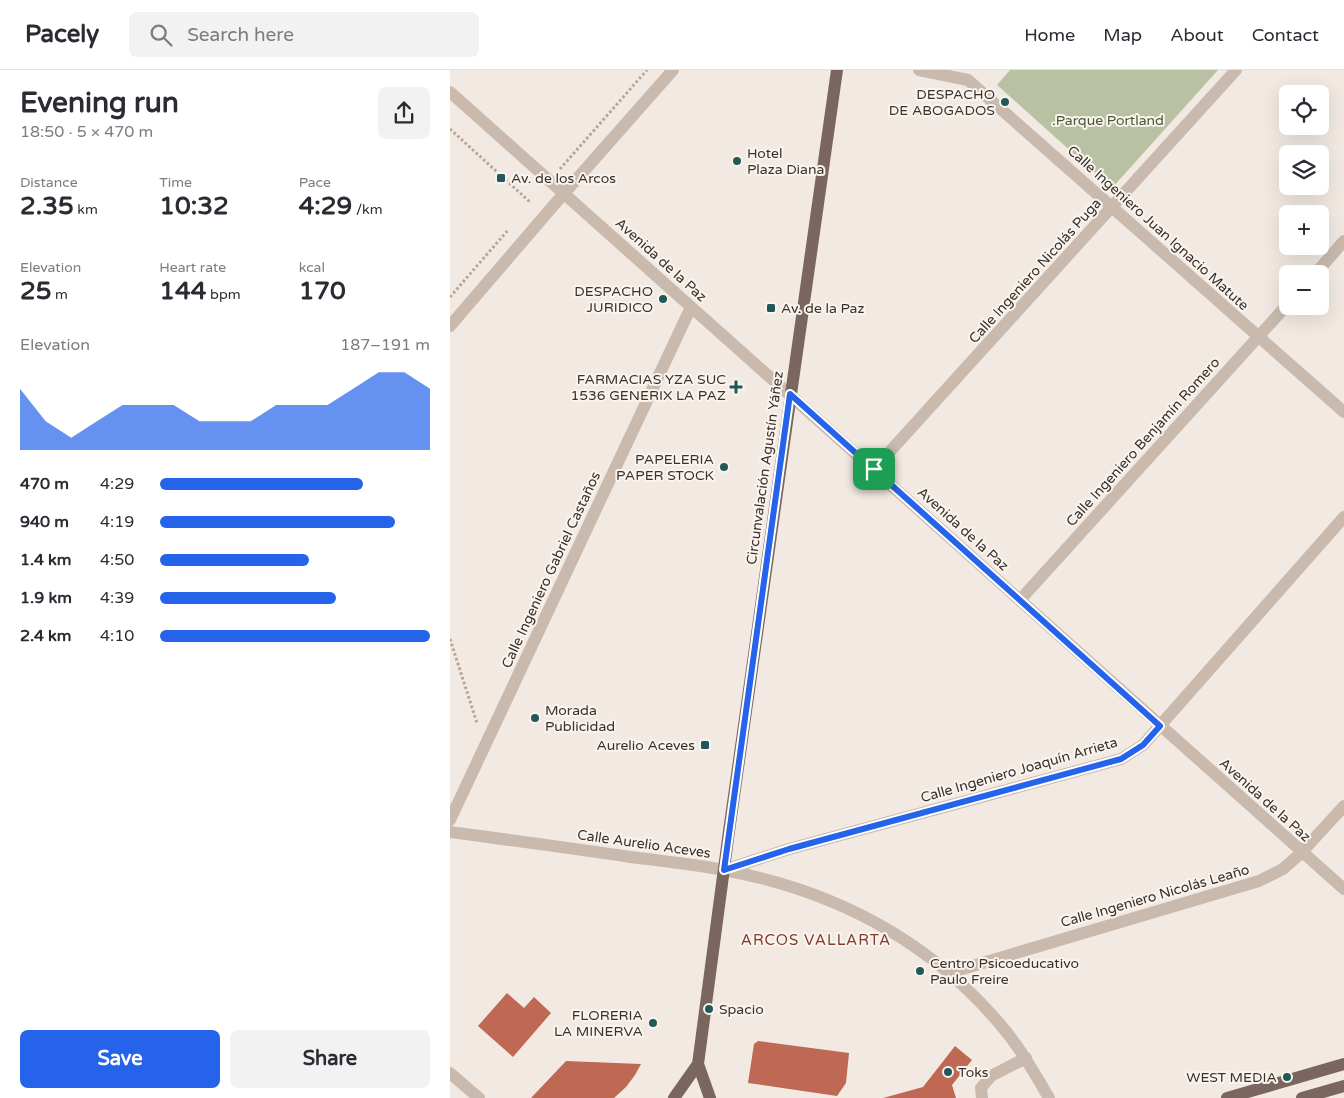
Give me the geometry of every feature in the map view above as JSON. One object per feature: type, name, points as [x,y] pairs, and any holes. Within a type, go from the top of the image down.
[{"type":"main road","name":"Circunvalación Agustín Yáñez","points":[[698,1064],[790,394],[837,70]]},
{"type":"main road","points":[[674,1098],[698,1064]]},
{"type":"main road","points":[[698,1064],[710,1098]]},
{"type":"main road","points":[[1227,1098],[1344,1064]]},
{"type":"main road","points":[[1302,1098],[1344,1086]]},
{"type":"street","points":[[450,326],[673,70]]},
{"type":"street","name":"Calle Ingeniero Juan Ignacio Matute","points":[[919,70],[973,75],[1113,208],[1344,412]]},
{"type":"street","name":"Calle Ingeniero Nicolás Puga","points":[[874,469],[1113,208],[1236,70]]},
{"type":"street","name":"Avenida de la Paz","points":[[450,92],[874,469],[1301,853],[1344,889]]},
{"type":"street","points":[[1323,265],[1344,241]]},
{"type":"street","name":"Calle Ingeniero Gabriel Castaños","points":[[450,820],[691,307]]},
{"type":"street","name":"Calle Ingeniero Benjamín Romero","points":[[1020,600],[1279,314]]},
{"type":"street","name":"Calle Ingeniero Joaquín Arrieta","points":[[724,870],[789,849],[1121,759],[1143,745],[1344,517]]},
{"type":"street","name":"Calle Ingeniero Nicolás Leaño","points":[[949,972],[1259,881],[1283,869],[1301,853],[1344,806]]},
{"type":"street","name":"Calle Aurelio Aceves","points":[[450,832],[724,870],[784,884],[844,906],[900,936],[949,972],[1000,1024],[1026,1058],[1049,1098]]},
{"type":"street","points":[[982,1098],[982,1088],[991,1076],[1026,1058]]},
{"type":"street","points":[[450,1073],[479,1098]]},
{"type":"path","points":[[450,129],[531,203]]},
{"type":"path","points":[[450,639],[484,748]]},
{"type":"green space","name":".Parque Portland","points":[[1010,70],[1218,70],[1112,188],[997,85]]},
{"type":"building","points":[[507,993],[524,1008],[534,997],[551,1013],[513,1057],[478,1026]]},
{"type":"building","points":[[758,1041],[849,1053],[846,1083],[837,1096],[748,1083],[754,1044]]},
{"type":"building","name":"Toks","points":[[955,1046],[972,1060],[952,1085],[956,1098],[883,1098],[923,1087]]},
{"type":"building","points":[[566,1061],[641,1064],[626,1087],[614,1098],[531,1098]]},
{"type":"place","name":"DESPACHO DE ABOGADOS","points":[[1005,102]]},
{"type":"place","name":"Hotel Plaza Diana","points":[[737,161]]},
{"type":"place","name":"Av. de los Arcos","points":[[501,178]]},
{"type":"place","name":"DESPACHO JURIDICO","points":[[663,299]]},
{"type":"place","name":"Av. de la Paz","points":[[771,308]]},
{"type":"place","name":"FARMACIAS YZA SUC 1536 GENERIX LA PAZ","points":[[736,387]]},
{"type":"place","name":"PAPELERIA PAPER STOCK","points":[[724,467]]},
{"type":"place","name":"Morada Publicidad","points":[[535,718]]},
{"type":"place","name":"Aurelio Aceves","points":[[705,745]]},
{"type":"place","name":"Centro Psicoeducativo Paulo Freire","points":[[920,971]]},
{"type":"place","name":"Spacio","points":[[709,1009]]},
{"type":"place","name":"FLORERIA LA MINERVA","points":[[653,1023]]},
{"type":"place","name":"Toks","points":[[948,1072]]},
{"type":"place","name":"WEST MEDIA","points":[[1287,1077]]},
{"type":"district","name":"ARCOS VALLARTA","points":[[816,940]]},
{"type":"route","points":[[790,394],[874,469],[1160,726],[1143,745],[1121,759],[789,849],[724,870],[790,394]]}]
